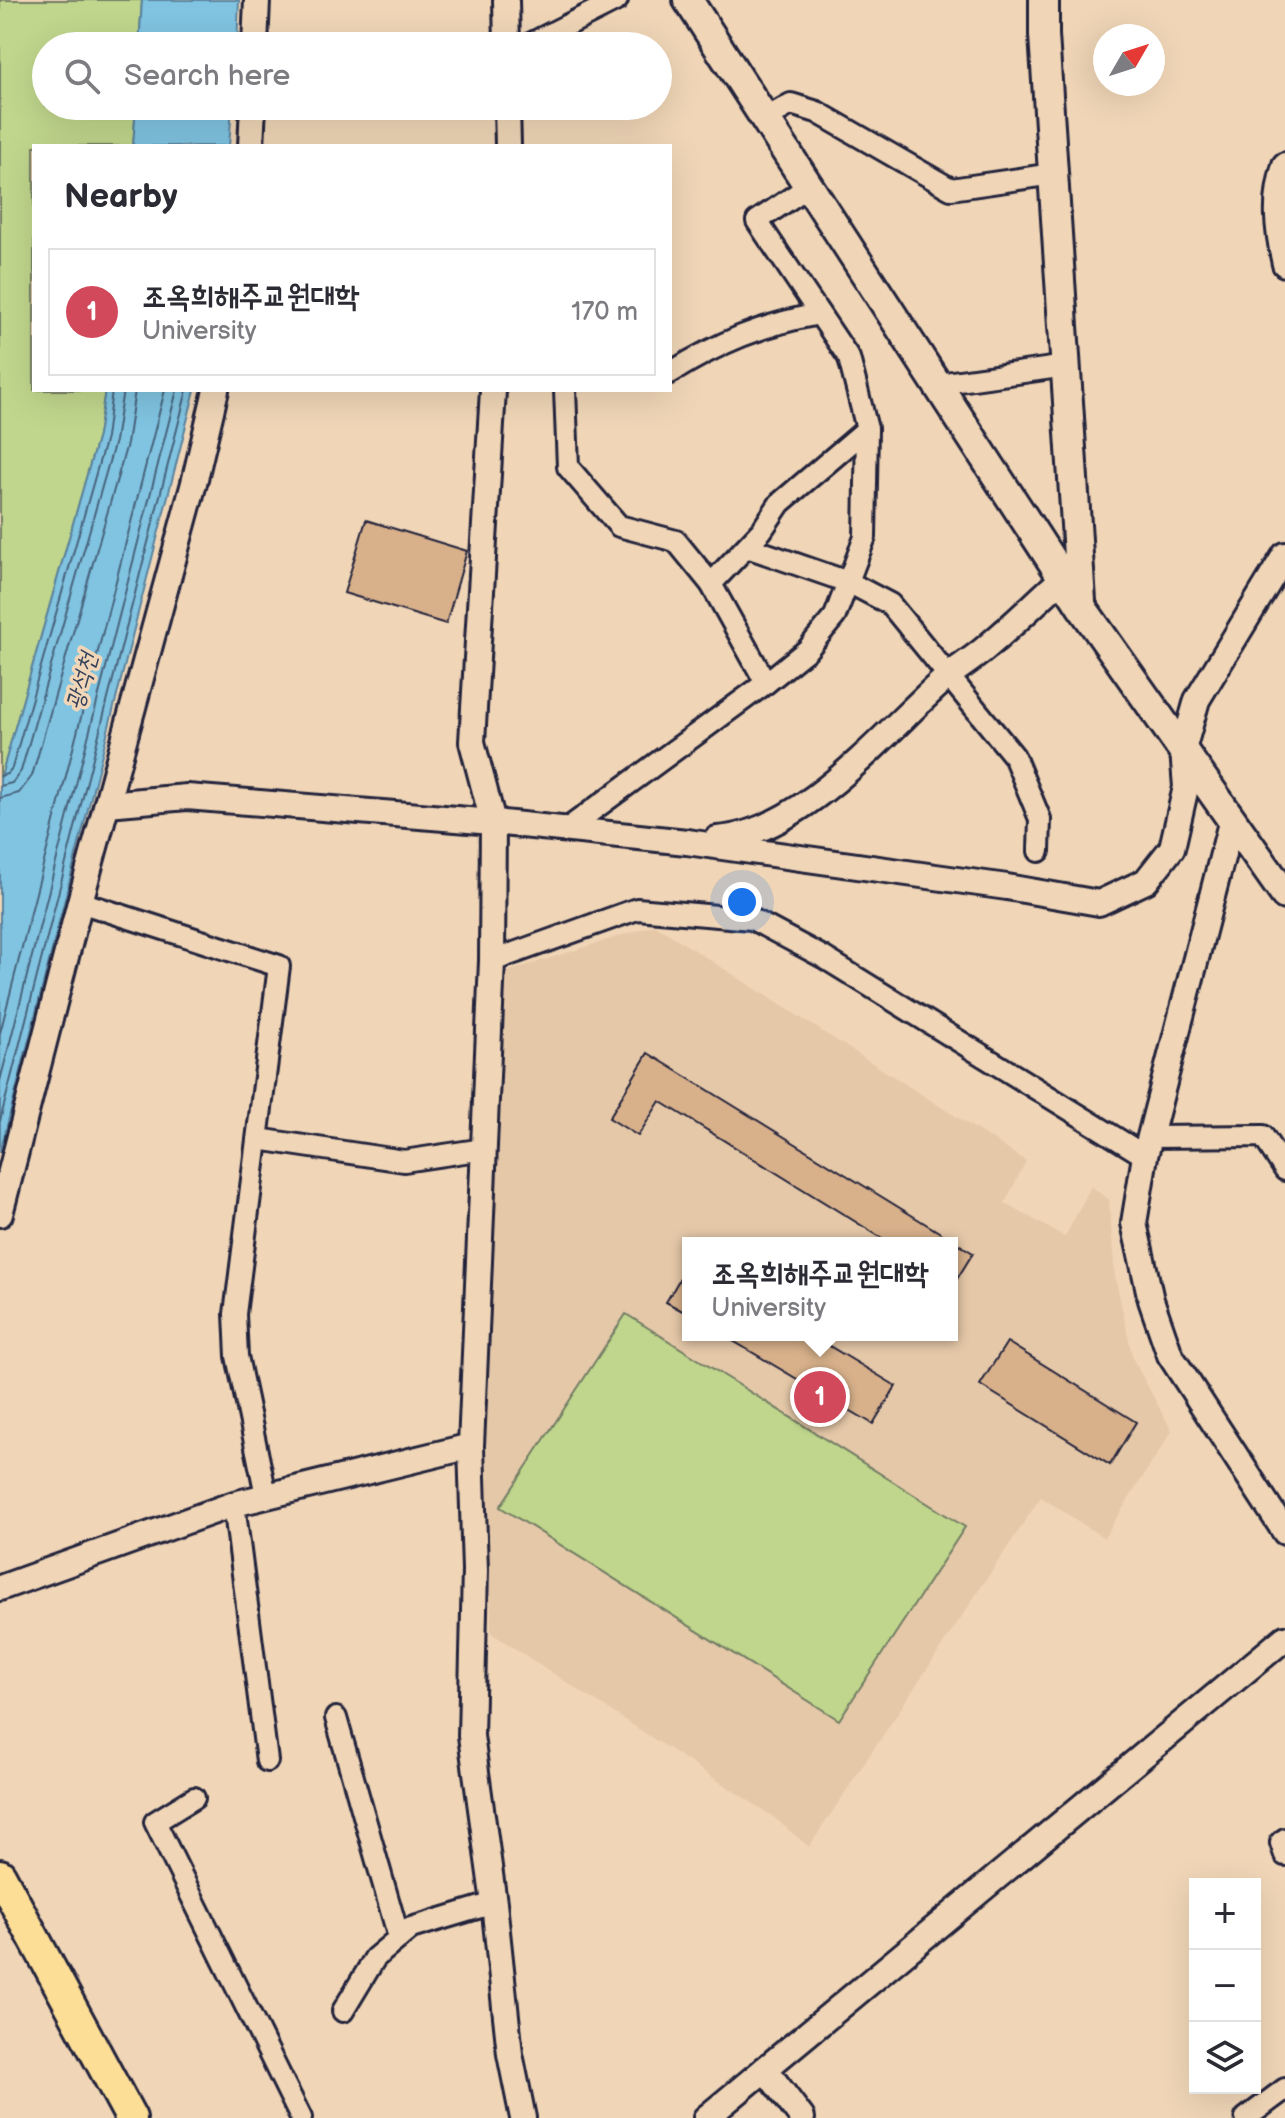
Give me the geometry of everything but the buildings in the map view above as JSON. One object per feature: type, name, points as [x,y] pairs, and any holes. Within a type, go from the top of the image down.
[{"type":"main road","points":[[688,0],[1081,606],[1285,895]]},
{"type":"main road","points":[[1044,0],[1081,606]]},
{"type":"main road","points":[[0,1875],[131,2118]]},
{"type":"street","points":[[256,32],[257,0]]},
{"type":"street","points":[[506,0],[507,32]]},
{"type":"street","points":[[554,32],[617,0]]},
{"type":"street","points":[[765,119],[791,104],[817,112],[951,189],[1053,174]]},
{"type":"street","points":[[251,144],[252,120]]},
{"type":"street","points":[[507,120],[508,144]]},
{"type":"street","points":[[1285,165],[1277,190],[1285,264]]},
{"type":"street","points":[[567,829],[807,650],[835,616],[865,537],[867,429],[849,358],[757,221],[809,186]]},
{"type":"street","points":[[672,372],[704,352],[772,323],[819,314]]},
{"type":"street","points":[[938,384],[1066,366]]},
{"type":"street","points":[[0,1214],[80,902],[190,499],[216,392]]},
{"type":"street","points":[[493,392],[472,742],[493,822],[492,961],[471,1446],[475,1570],[471,1736],[494,1903],[510,2054],[523,2118]]},
{"type":"street","points":[[565,392],[568,467],[619,526],[676,541],[711,584],[766,683]]},
{"type":"street","points":[[711,584],[747,547],[780,503],[867,429]]},
{"type":"street","points":[[747,547],[848,582],[890,604],[1014,756],[1040,819],[1039,851]]},
{"type":"street","points":[[107,804],[187,797],[567,829],[687,842],[1099,903],[1146,881],[1172,848],[1186,787],[1183,750],[1197,700],[1285,555]]},
{"type":"street","points":[[687,842],[736,838],[785,816],[836,782],[949,676],[982,651],[1063,578]]},
{"type":"street","points":[[1232,819],[1148,1147],[1134,1223],[1151,1300],[1170,1355],[1285,1532]]},
{"type":"street","points":[[80,902],[279,966],[235,1314],[237,1356],[266,1495]]},
{"type":"street","points":[[492,961],[637,909],[752,919],[823,957],[1148,1147],[1263,1136],[1285,1170]]},
{"type":"street","points":[[258,1139],[404,1161],[484,1149]]},
{"type":"street","points":[[0,1588],[234,1504],[471,1446]]},
{"type":"street","points":[[234,1504],[267,1761]]},
{"type":"street","points":[[706,2118],[1285,1638]]},
{"type":"street","points":[[336,1718],[399,1938]]},
{"type":"street","points":[[194,1798],[155,1822],[301,2118]]},
{"type":"street","points":[[1285,1839],[1281,1843],[1285,1855]]},
{"type":"street","points":[[343,2011],[375,1958],[411,1928],[494,1903]]},
{"type":"street","points":[[765,2069],[802,2118]]},
{"type":"street","points":[[1246,2118],[1285,2089]]},
{"type":"shaded area","points":[[655,925],[1026,1161],[1005,1203],[1065,1237],[1091,1186],[1109,1200],[1115,1276],[1133,1359],[1172,1431],[1104,1538],[1041,1497],[809,1847],[772,1816],[491,1633],[485,1364],[500,1129],[506,972]]},
{"type":"green space","points":[[0,0],[142,0],[140,32],[32,32],[32,120],[135,120],[133,144],[32,144],[32,392],[105,392],[98,436],[0,780]]},
{"type":"green space","points":[[626,1314],[965,1527],[839,1720],[500,1507]]},
{"type":"water","points":[[142,0],[239,0],[238,32],[140,32]]},
{"type":"water","points":[[135,120],[231,120],[229,144],[133,144]]},
{"type":"water","name":"광석천","points":[[105,392],[194,392],[0,1153],[0,780],[98,436]]},
{"type":"place","name":"조옥희해주교원대학","points":[[820,1397]]}]
